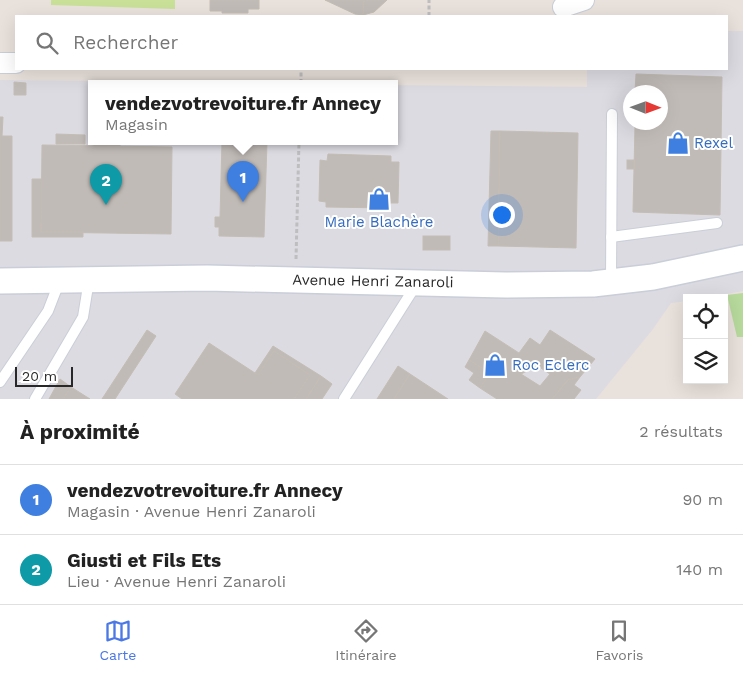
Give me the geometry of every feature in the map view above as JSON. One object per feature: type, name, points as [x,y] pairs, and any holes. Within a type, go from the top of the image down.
[{"type":"street","points":[[563,7],[584,0]]},
{"type":"street","points":[[0,63],[15,63]]},
{"type":"street","name":"Avenue Henri Zanaroli","points":[[0,281],[60,279],[296,280],[505,285],[611,282],[653,277],[743,258]]},
{"type":"lane","points":[[611,282],[612,114]]},
{"type":"lane","points":[[611,237],[716,223]]},
{"type":"lane","points":[[0,382],[48,311],[60,279]]},
{"type":"lane","points":[[35,399],[83,317],[90,279]]},
{"type":"lane","points":[[344,399],[418,282]]},
{"type":"path","points":[[429,0],[429,15]]},
{"type":"path","points":[[296,280],[300,145]]},
{"type":"shaded area","points":[[728,31],[743,31],[743,291],[726,294],[683,294],[683,302],[671,303],[653,329],[596,399],[0,399],[0,80],[88,81],[88,145],[398,145],[398,85],[587,87],[587,70],[728,70]]},
{"type":"green space","points":[[51,0],[175,0],[175,9],[51,5]]},
{"type":"green space","points":[[743,293],[743,337],[737,337],[728,295]]},
{"type":"building","points":[[210,0],[259,0],[259,9],[248,9],[248,13],[210,11]]},
{"type":"building","points":[[325,0],[364,0],[363,15],[355,14]]},
{"type":"building","points":[[364,0],[387,0],[374,12],[363,15]]},
{"type":"building","name":"Rexel","points":[[636,74],[722,77],[720,215],[633,212],[635,130],[668,130],[668,85],[635,85]]},
{"type":"building","points":[[14,82],[26,83],[26,95],[14,95]]},
{"type":"building","points":[[0,117],[3,117],[2,136],[12,136],[12,241],[0,241]]},
{"type":"building","points":[[491,131],[500,131],[498,246],[488,246]]},
{"type":"building","points":[[500,131],[578,133],[576,248],[498,246]]},
{"type":"building","points":[[56,134],[85,135],[85,144],[56,144]]},
{"type":"building","points":[[42,145],[172,147],[171,234],[41,232]]},
{"type":"building","points":[[93,145],[120,145],[120,146]]},
{"type":"building","points":[[222,145],[267,145],[264,237],[219,236],[219,227],[215,227],[215,217],[220,217]]},
{"type":"building","points":[[328,154],[391,156],[391,162],[399,162],[398,203],[390,203],[389,208],[326,207],[326,202],[319,201],[320,160],[327,161]]},
{"type":"building","points":[[627,160],[634,160],[634,169],[627,169]]},
{"type":"building","points":[[32,179],[42,179],[41,232],[83,232],[83,237],[32,237]]},
{"type":"building","points":[[423,236],[450,236],[450,250],[423,250]]},
{"type":"building","points":[[147,330],[156,336],[115,399],[102,399]]},
{"type":"building","points":[[550,330],[595,359],[580,377],[568,380],[552,399],[497,399],[480,388],[490,373],[469,360],[485,331],[519,353],[530,338],[540,345]],"holes":[[[530,361],[550,374],[540,386],[521,374],[529,370]]]},
{"type":"building","points":[[209,343],[258,375],[274,351],[310,375],[294,399],[182,399],[175,394]]},
{"type":"building","points":[[273,346],[321,376],[306,399],[294,399],[310,375],[274,351],[258,375],[255,373]]},
{"type":"building","points":[[469,360],[490,373],[480,388],[469,380],[474,373],[465,367]]},
{"type":"building","points":[[398,366],[410,374],[394,399],[377,399]]},
{"type":"building","points":[[410,374],[448,399],[394,399]]},
{"type":"building","points":[[321,376],[332,384],[322,399],[306,399]]},
{"type":"building","points":[[580,377],[574,385],[581,390],[574,399],[552,399],[568,380]]},
{"type":"building","points":[[60,379],[71,387],[63,399],[49,399]]},
{"type":"building","points":[[71,387],[90,399],[63,399]]},
{"type":"place","name":"Rexel","points":[[678,143]]},
{"type":"place","name":"Marie Blachère","points":[[379,199]]},
{"type":"place","name":"vendezvotrevoiture.fr Annecy","points":[[243,202]]},
{"type":"place","name":"Giusti et Fils Ets","points":[[106,205]]},
{"type":"place","name":"Roc Eclerc","points":[[495,365]]}]
